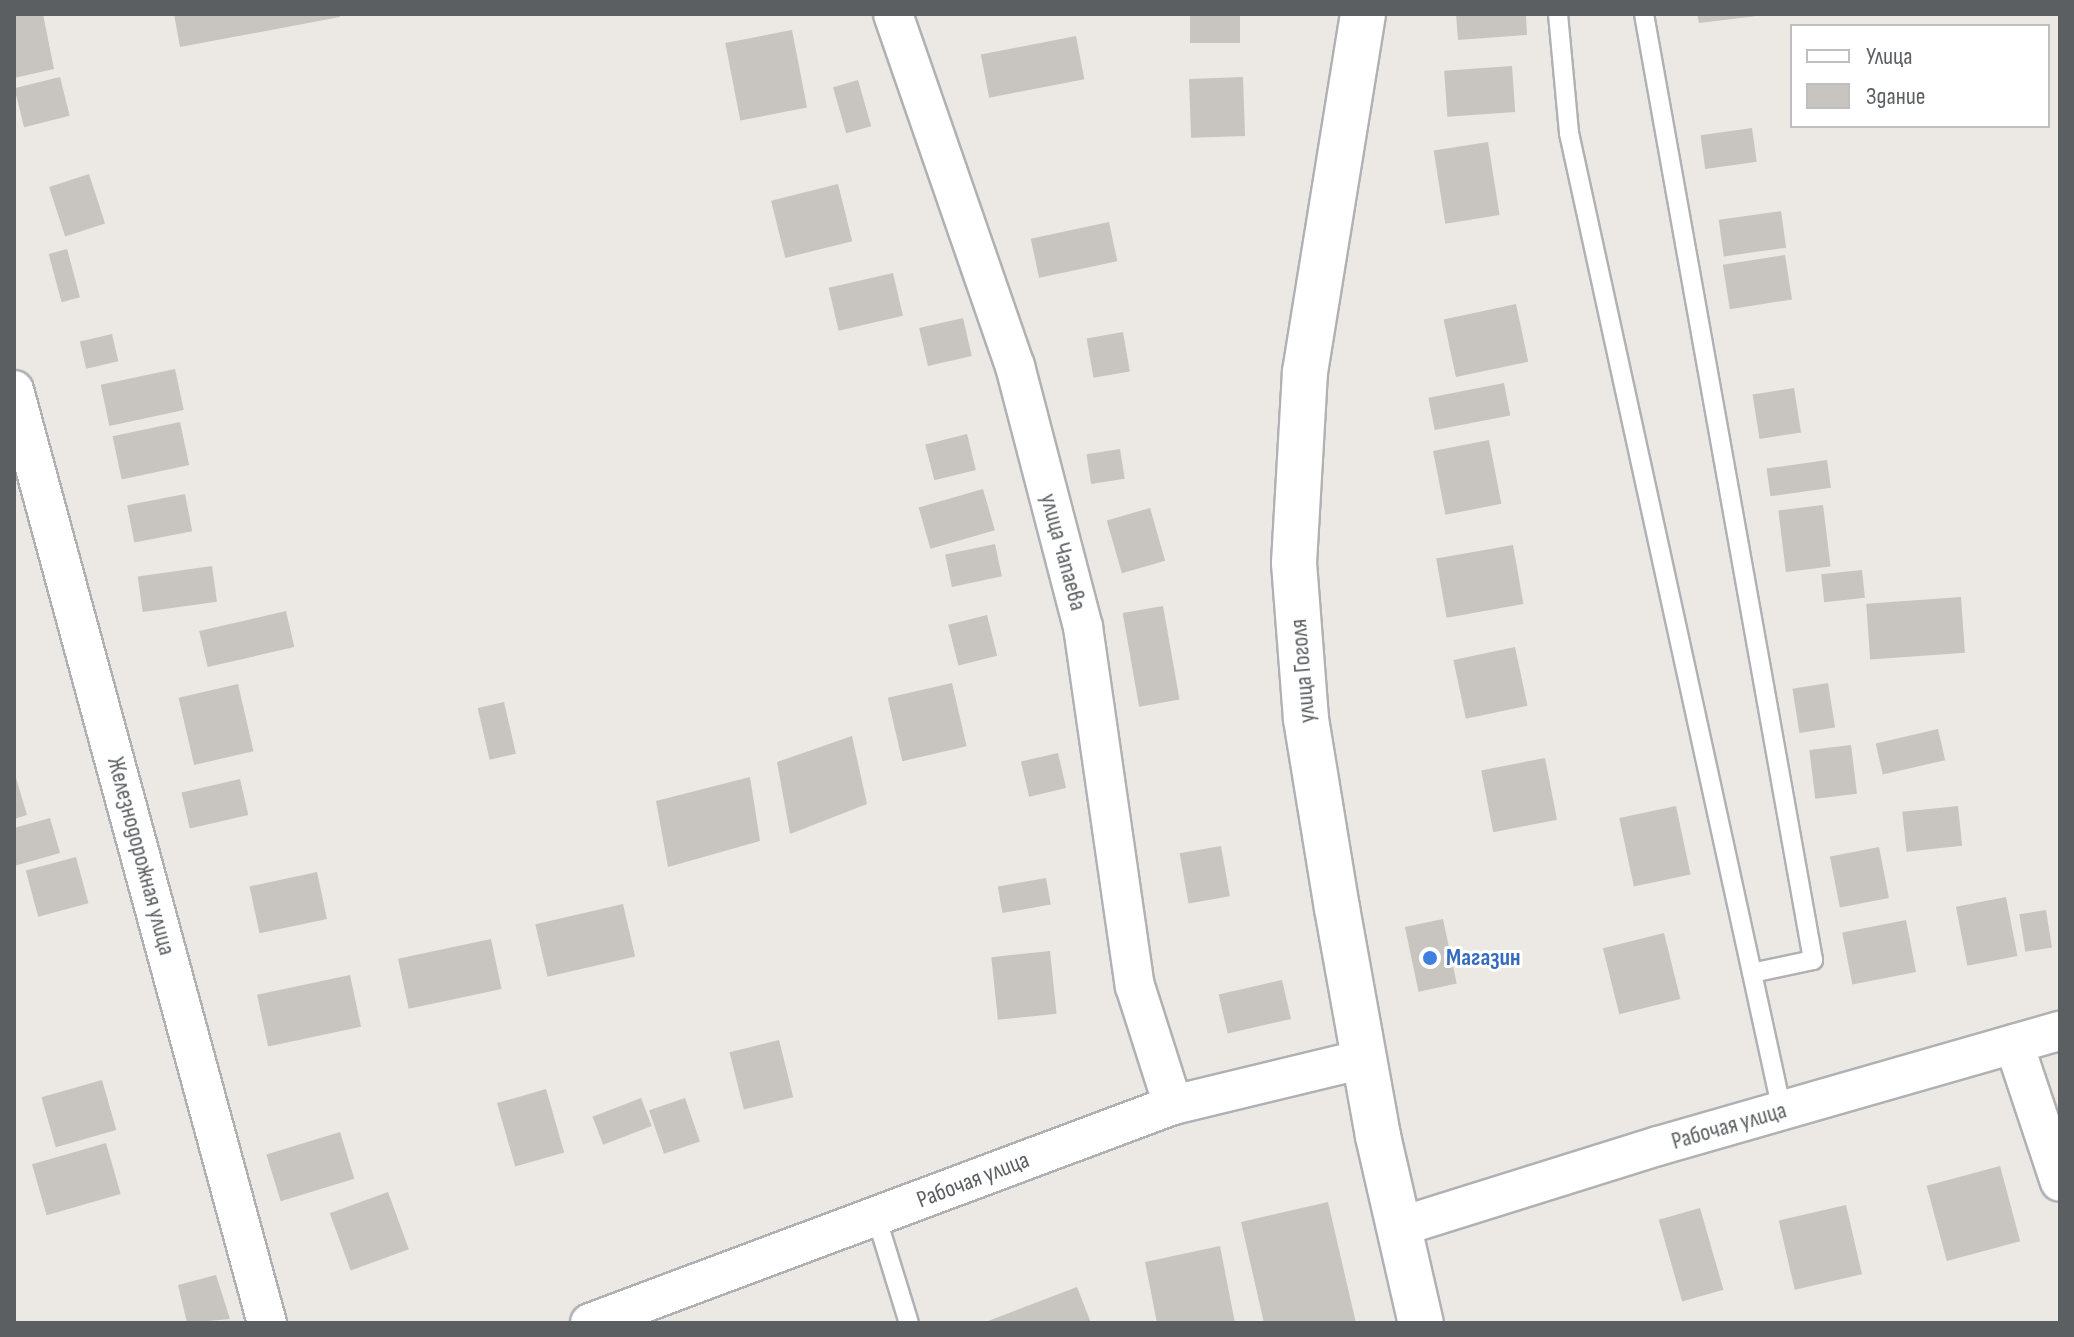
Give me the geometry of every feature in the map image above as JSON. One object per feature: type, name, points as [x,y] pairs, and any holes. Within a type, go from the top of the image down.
[{"type":"main road","name":"улица Гоголя","points":[[1363,14],[1305,372],[1294,563],[1306,719],[1363,1059],[1421,1323]]},
{"type":"street","name":"улица Чапаева","points":[[893,14],[1015,366],[1083,627],[1135,986],[1173,1105]]},
{"type":"street","name":"Железнодорожная улица","points":[[14,390],[267,1323]]},
{"type":"street","name":"Рабочая улица","points":[[1399,1227],[2060,1031]]},
{"type":"street","points":[[2014,1044],[2060,1182]]},
{"type":"street","name":"Рабочая улица","points":[[590,1323],[1173,1105],[1363,1059]]},
{"type":"lane","points":[[1558,14],[1569,133],[1782,1111]]},
{"type":"lane","points":[[1644,14],[1813,960],[1752,973]]},
{"type":"lane","points":[[876,1216],[909,1323]]},
{"type":"building","points":[[14,14],[43,14],[54,69],[14,78]]},
{"type":"building","points":[[174,14],[340,14],[340,17],[180,47]]},
{"type":"building","points":[[1190,14],[1240,14],[1240,43],[1190,43]]},
{"type":"building","points":[[1456,14],[1526,14],[1527,35],[1458,40]]},
{"type":"building","points":[[1697,14],[1757,14],[1757,16],[1699,23]]},
{"type":"building","points":[[792,30],[807,108],[740,121],[725,43]]},
{"type":"building","points":[[1076,36],[1084,79],[989,98],[981,55]]},
{"type":"building","points":[[1512,66],[1515,112],[1447,117],[1444,71]]},
{"type":"building","points":[[60,77],[70,116],[24,127],[14,88]]},
{"type":"building","points":[[1243,77],[1245,136],[1191,138],[1189,79]]},
{"type":"building","points":[[858,80],[871,126],[846,133],[833,87]]},
{"type":"building","points":[[1752,128],[1757,162],[1705,169],[1701,135]]},
{"type":"building","points":[[1488,142],[1500,215],[1445,224],[1434,151]]},
{"type":"building","points":[[89,174],[105,223],[65,236],[49,187]]},
{"type":"building","points":[[838,184],[852,241],[785,258],[771,201]]},
{"type":"building","points":[[1781,211],[1786,248],[1724,256],[1719,220]]},
{"type":"building","points":[[1109,222],[1117,261],[1039,278],[1031,239]]},
{"type":"building","points":[[67,249],[80,297],[62,302],[49,254]]},
{"type":"building","points":[[1785,255],[1792,299],[1730,309],[1723,265]]},
{"type":"building","points":[[893,273],[903,316],[839,331],[829,288]]},
{"type":"building","points":[[1516,304],[1528,362],[1456,377],[1444,319]]},
{"type":"building","points":[[963,318],[972,356],[928,366],[919,328]]},
{"type":"building","points":[[1123,332],[1130,371],[1094,378],[1087,338]]},
{"type":"building","points":[[112,334],[118,361],[86,369],[80,341]]},
{"type":"building","points":[[175,369],[184,410],[109,426],[101,385]]},
{"type":"building","points":[[1504,383],[1510,415],[1435,430],[1428,398]]},
{"type":"building","points":[[1794,388],[1801,432],[1760,439],[1753,395]]},
{"type":"building","points":[[180,422],[189,465],[122,479],[113,436]]},
{"type":"building","points":[[967,434],[976,470],[934,480],[925,444]]},
{"type":"building","points":[[1489,440],[1501,504],[1445,515],[1433,451]]},
{"type":"building","points":[[1120,449],[1125,479],[1091,484],[1086,454]]},
{"type":"building","points":[[1827,460],[1831,488],[1770,496],[1767,468]]},
{"type":"building","points":[[983,489],[995,530],[930,549],[919,507]]},
{"type":"building","points":[[185,494],[192,531],[134,543],[127,505]]},
{"type":"building","points":[[1823,505],[1831,567],[1786,572],[1778,510]]},
{"type":"building","points":[[1150,508],[1165,561],[1122,573],[1107,520]]},
{"type":"building","points":[[995,544],[1002,576],[952,587],[945,555]]},
{"type":"building","points":[[1513,545],[1523,604],[1447,618],[1436,559]]},
{"type":"building","points":[[212,566],[217,602],[143,612],[138,576]]},
{"type":"building","points":[[1862,570],[1865,598],[1824,602],[1821,574]]},
{"type":"building","points":[[1961,597],[1965,653],[1870,659],[1866,604]]},
{"type":"building","points":[[1163,606],[1179,700],[1139,707],[1123,613]]},
{"type":"building","points":[[286,611],[294,647],[208,667],[199,631]]},
{"type":"building","points":[[987,615],[997,656],[958,665],[948,625]]},
{"type":"building","points":[[1515,647],[1527,706],[1466,719],[1453,660]]},
{"type":"building","points":[[952,683],[967,746],[902,761],[888,698]]},
{"type":"building","points":[[1828,683],[1835,727],[1799,733],[1792,689]]},
{"type":"building","points":[[238,684],[254,751],[194,765],[179,698]]},
{"type":"building","points":[[504,702],[516,754],[490,760],[478,708]]},
{"type":"building","points":[[1938,729],[1945,760],[1883,775],[1876,743]]},
{"type":"building","points":[[852,736],[867,804],[790,834],[777,762]]},
{"type":"building","points":[[1851,745],[1857,794],[1815,799],[1809,750]]},
{"type":"building","points":[[1058,753],[1066,788],[1029,797],[1021,762]]},
{"type":"building","points":[[1545,758],[1557,820],[1493,832],[1481,770]]},
{"type":"building","points":[[14,771],[27,815],[14,819]]},
{"type":"building","points":[[750,777],[760,841],[668,867],[656,801]]},
{"type":"building","points":[[240,779],[248,815],[190,829],[182,792]]},
{"type":"building","points":[[1676,806],[1691,874],[1634,887],[1619,818]]},
{"type":"building","points":[[1958,806],[1962,846],[1906,852],[1902,812]]},
{"type":"building","points":[[50,818],[60,853],[14,866],[14,828]]},
{"type":"building","points":[[1221,846],[1230,896],[1188,904],[1180,853]]},
{"type":"building","points":[[1879,847],[1889,898],[1840,908],[1830,857]]},
{"type":"building","points":[[76,857],[88,903],[38,917],[26,870]]},
{"type":"building","points":[[317,872],[327,919],[259,933],[250,886]]},
{"type":"building","points":[[1046,878],[1051,905],[1002,913],[998,887]]},
{"type":"building","points":[[2006,897],[2017,956],[1967,966],[1956,907]]},
{"type":"building","points":[[623,904],[635,957],[547,977],[535,924]]},
{"type":"building","points":[[2046,910],[2052,948],[2025,952],[2019,914]]},
{"type":"building","points":[[1443,919],[1457,984],[1419,992],[1405,927]]},
{"type":"building","points":[[1906,920],[1916,972],[1852,984],[1842,932]]},
{"type":"building","points":[[1664,933],[1680,999],[1619,1014],[1603,948]]},
{"type":"building","points":[[491,939],[502,989],[409,1009],[398,959]]},
{"type":"building","points":[[1050,951],[1057,1014],[998,1020],[991,957]]},
{"type":"building","points":[[350,975],[361,1027],[268,1047],[257,995]]},
{"type":"building","points":[[1282,980],[1291,1019],[1228,1034],[1219,995]]},
{"type":"building","points":[[779,1040],[793,1097],[744,1110],[730,1052]]},
{"type":"building","points":[[102,1080],[116,1130],[56,1147],[41,1097]]},
{"type":"building","points":[[546,1089],[564,1152],[515,1167],[497,1103]]},
{"type":"building","points":[[641,1098],[652,1126],[603,1145],[592,1117]]},
{"type":"building","points":[[685,1098],[700,1141],[664,1154],[649,1110]]},
{"type":"building","points":[[340,1132],[354,1179],[281,1201],[266,1155]]},
{"type":"building","points":[[106,1143],[121,1194],[47,1215],[32,1164]]},
{"type":"building","points":[[2000,1166],[2020,1241],[1947,1261],[1927,1186]]},
{"type":"building","points":[[388,1192],[409,1249],[351,1271],[330,1213]]},
{"type":"building","points":[[1328,1202],[1356,1323],[1264,1323],[1241,1222]]},
{"type":"building","points":[[1846,1205],[1862,1274],[1795,1290],[1779,1221]]},
{"type":"building","points":[[1700,1208],[1723,1290],[1682,1302],[1659,1220]]},
{"type":"building","points":[[1220,1246],[1235,1323],[1157,1323],[1145,1262]]},
{"type":"building","points":[[216,1275],[230,1319],[187,1323],[178,1285]]},
{"type":"building","points":[[1077,1287],[1091,1323],[983,1323]]},
{"type":"place","name":"Магазин","points":[[1430,958]]}]
